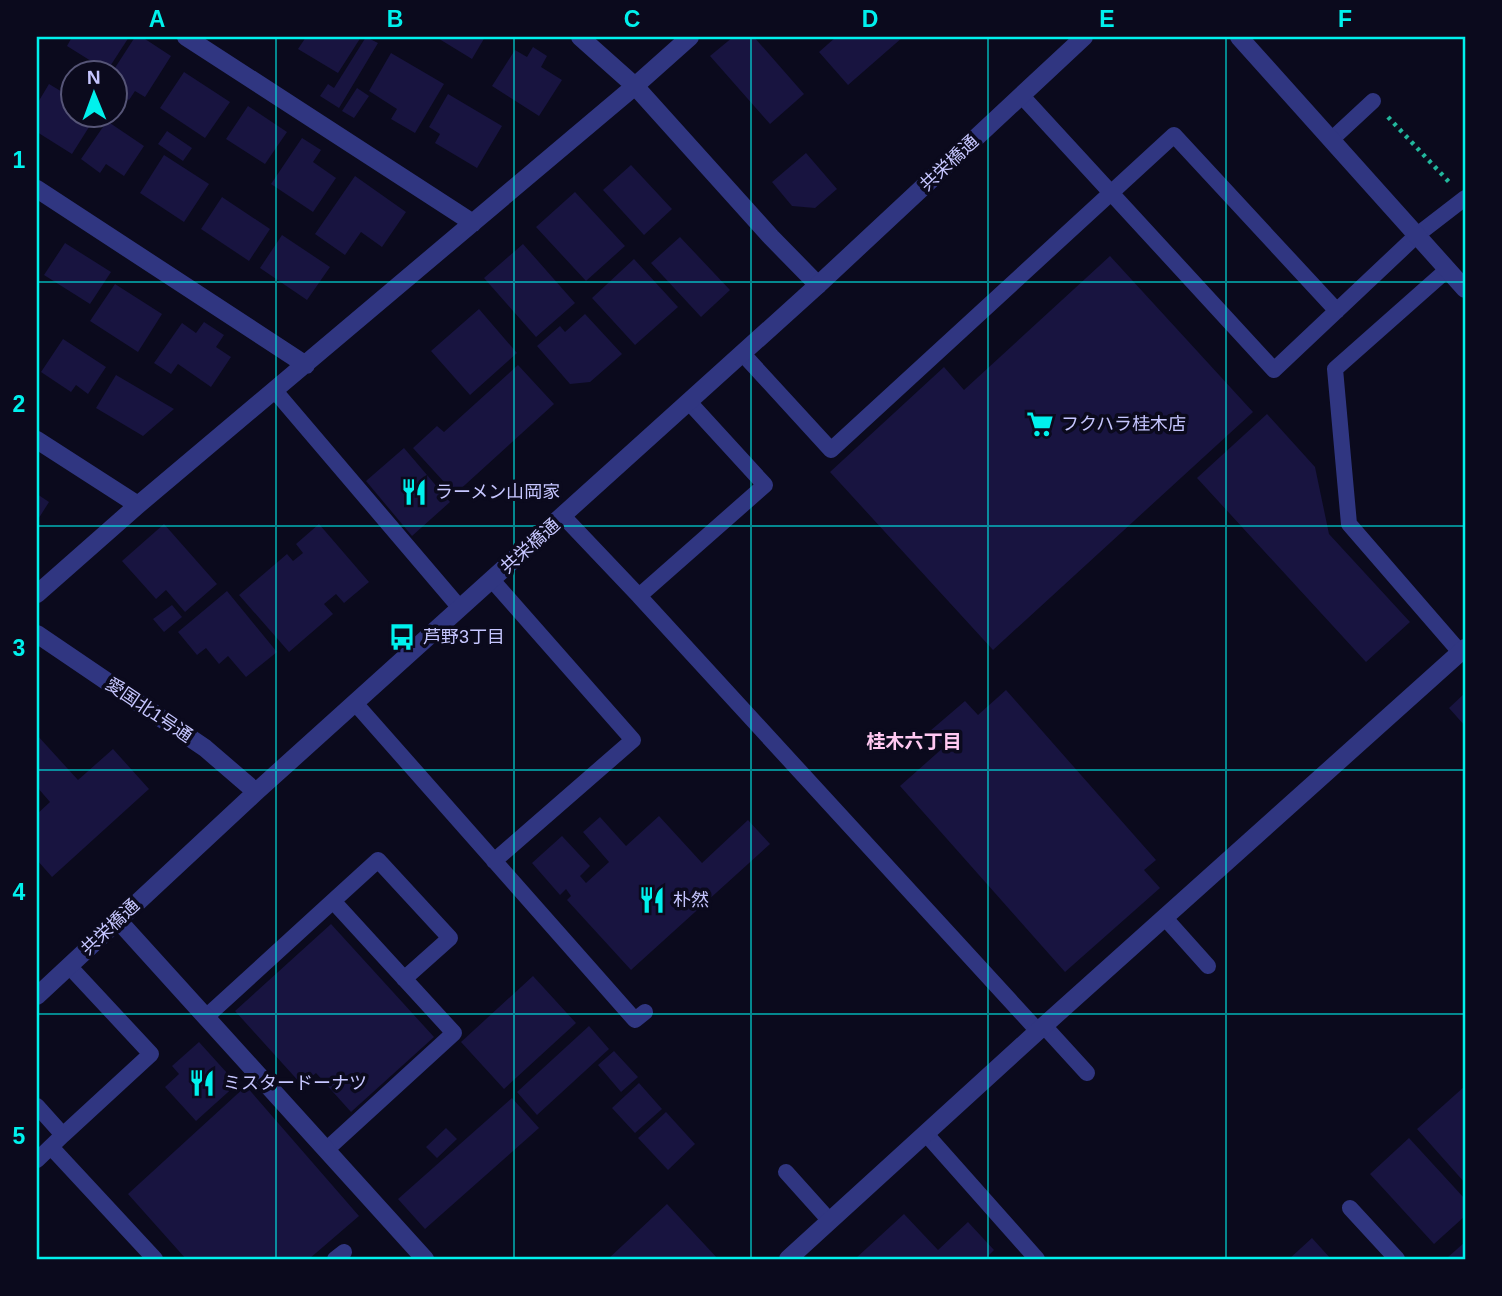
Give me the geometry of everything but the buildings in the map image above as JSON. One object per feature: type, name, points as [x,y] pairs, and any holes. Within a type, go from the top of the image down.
[{"type":"street","points":[[186,37],[473,223]]},
{"type":"street","points":[[580,37],[635,86],[771,237],[818,285]]},
{"type":"street","points":[[37,594],[138,505],[690,37]]},
{"type":"street","name":"共栄橋通","points":[[37,996],[256,792],[743,354],[1084,37]]},
{"type":"street","points":[[1239,37],[1465,289]]},
{"type":"street","points":[[37,189],[306,365]]},
{"type":"street","points":[[37,440],[138,505]]},
{"type":"street","name":"愛国北1号通","points":[[37,634],[205,748],[256,792]]},
{"type":"street","points":[[788,1259],[1463,650]]},
{"type":"street","points":[[117,919],[425,1259]]},
{"type":"lane","points":[[1021,96],[1274,370],[1417,235],[1465,199]]},
{"type":"lane","points":[[1331,140],[1373,101]]},
{"type":"lane","points":[[743,354],[831,450],[1174,135],[1336,311]]},
{"type":"lane","points":[[1448,269],[1335,369],[1349,523],[1463,650]]},
{"type":"lane","points":[[275,391],[460,608]]},
{"type":"lane","points":[[639,596],[765,485],[689,402]]},
{"type":"lane","points":[[563,516],[1042,1029],[1087,1073]]},
{"type":"lane","points":[[492,580],[633,740],[494,862]]},
{"type":"lane","points":[[355,704],[635,1020],[645,1012]]},
{"type":"lane","points":[[206,1017],[378,860],[450,938],[404,979]]},
{"type":"lane","points":[[326,1150],[454,1033],[333,901]]},
{"type":"lane","points":[[1165,918],[1208,966]]},
{"type":"lane","points":[[37,1160],[151,1054],[69,966]]},
{"type":"lane","points":[[37,1106],[63,1135]]},
{"type":"lane","points":[[926,1134],[1037,1259]]},
{"type":"lane","points":[[51,1147],[155,1259]]},
{"type":"lane","points":[[786,1172],[830,1221]]},
{"type":"lane","points":[[1350,1208],[1396,1259]]},
{"type":"path","points":[[1373,101],[1465,199]]},
{"type":"place","name":"フクハラ桂木店","points":[[1040,424]]},
{"type":"place","name":"ラーメン山岡家","points":[[414,492]]},
{"type":"place","name":"芦野3丁目","points":[[402,637]]},
{"type":"place","name":"朴然","points":[[652,900]]},
{"type":"place","name":"ミスタードーナツ","points":[[202,1083]]},
{"type":"district","name":"桂木六丁目","points":[[914,741]]}]
